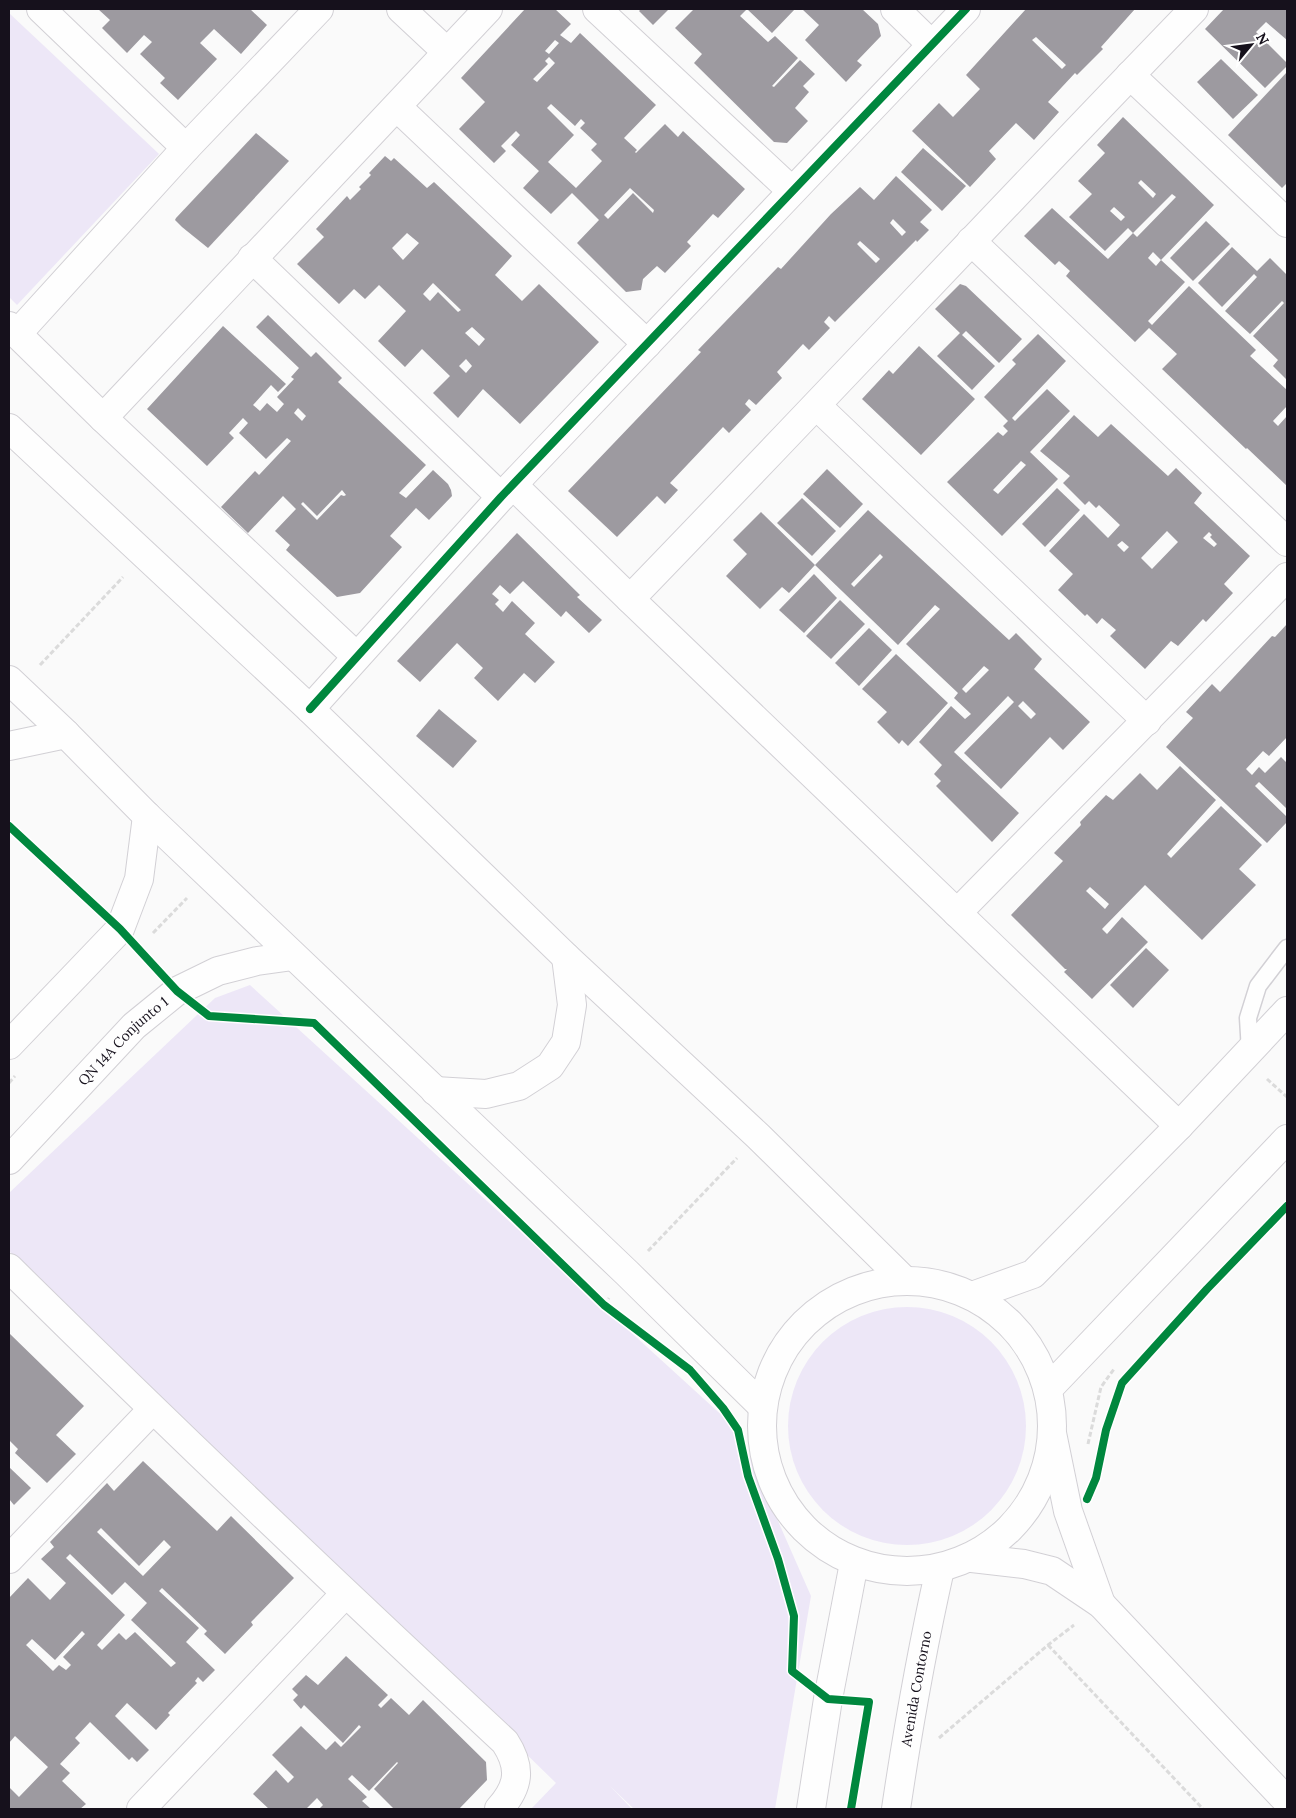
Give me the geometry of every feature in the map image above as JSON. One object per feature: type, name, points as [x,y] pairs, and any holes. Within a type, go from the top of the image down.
[{"type":"street","points":[[41,9],[186,148]]},
{"type":"street","points":[[319,9],[13,330],[102,418],[356,656]]},
{"type":"street","points":[[401,9],[447,52]]},
{"type":"street","points":[[102,418],[488,9]]},
{"type":"street","points":[[597,9],[792,191]]},
{"type":"street","points":[[895,9],[931,44]]},
{"type":"street","points":[[310,709],[507,491],[966,9]]},
{"type":"street","points":[[630,600],[1194,9]]},
{"type":"street","points":[[1130,75],[1287,223]]},
{"type":"street","points":[[397,107],[647,344]]},
{"type":"street","points":[[971,241],[1287,542]]},
{"type":"street","points":[[252,258],[507,491],[630,600],[1179,1126]]},
{"type":"street","points":[[817,406],[1147,722]]},
{"type":"street","points":[[9,428],[310,709],[566,957],[758,1136],[904,1280]]},
{"type":"street","points":[[958,913],[1287,577]]},
{"type":"street","points":[[13,685],[762,1406]]},
{"type":"street","points":[[9,746],[66,734]]},
{"type":"street","points":[[9,1045],[120,929],[139,879],[147,816]]},
{"type":"street","name":"QN 14A Conjunto 1","points":[[9,1160],[134,1026],[177,991],[218,971],[257,961],[293,956]]},
{"type":"street","points":[[434,1090],[486,1094],[519,1086],[550,1066],[566,1042],[572,1006],[566,957]]},
{"type":"street","points":[[972,1296],[1033,1274],[1179,1126],[1287,1011]]},
{"type":"street","points":[[1048,1390],[1287,1139]]},
{"type":"street","points":[[9,1268],[152,1410],[345,1594],[505,1742],[512,1753],[516,1766],[516,1785],[507,1801],[499,1809]]},
{"type":"street","points":[[1052,1433],[1045,1472],[1029,1507],[1004,1536],[972,1558],[940,1569],[896,1573],[854,1563],[800,1526],[768,1471],[762,1406],[773,1366],[795,1331],[826,1304],[863,1287],[904,1280],[939,1284],[972,1296],[1001,1316],[1030,1349],[1048,1390],[1052,1433],[1068,1511],[1101,1604]]},
{"type":"street","points":[[9,1559],[152,1410]]},
{"type":"street","points":[[972,1558],[1024,1564],[1052,1572],[1101,1604],[1287,1802]]},
{"type":"street","points":[[811,1809],[828,1699],[854,1563]]},
{"type":"street","name":"Avenida Contorno","points":[[896,1809],[922,1649],[940,1569]]},
{"type":"street","points":[[141,1809],[345,1594]]},
{"type":"lane","points":[[1250,1051],[1248,1018],[1258,986],[1287,948]]},
{"type":"path","points":[[13,685],[144,554]]},
{"type":"path","points":[[604,1305],[627,1274],[758,1136]]},
{"type":"path","points":[[596,1298],[612,1311]]},
{"type":"path","points":[[1087,1450],[1101,1387],[1117,1364]]},
{"type":"path","points":[[938,1739],[1048,1645],[1101,1604]]},
{"type":"path","points":[[1048,1645],[1203,1809]]},
{"type":"shaded area","points":[[9,13],[159,154],[17,305],[9,297]]},
{"type":"shaded area","points":[[250,985],[738,1430],[811,1596],[775,1809],[634,1809],[610,1786],[632,1809],[531,1809],[556,1783],[9,1251],[9,1193],[215,998]]},
{"type":"shaded area","points":[[907,1307],[930,1310],[963,1321],[991,1342],[1012,1370],[1023,1403],[1026,1426],[1023,1449],[1012,1482],[991,1510],[963,1531],[930,1542],[907,1545],[884,1542],[851,1531],[823,1510],[802,1482],[791,1449],[788,1426],[791,1403],[802,1370],[823,1342],[851,1321],[884,1310]]},
{"type":"building","points":[[98,9],[250,9],[267,25],[241,54],[214,29],[200,43],[217,59],[178,100],[160,83],[165,78],[140,54],[152,42],[144,35],[127,53],[102,28],[110,20]]},
{"type":"building","points":[[525,9],[555,9],[571,24],[560,35],[571,43],[580,33],[656,105],[624,138],[637,150],[636,153],[665,124],[678,137],[683,131],[745,189],[718,218],[713,214],[687,242],[691,246],[665,273],[657,266],[643,279],[641,290],[626,292],[577,243],[599,220],[572,193],[551,214],[523,188],[539,171],[511,145],[520,135],[516,131],[501,146],[506,151],[494,163],[459,129],[485,102],[461,78]],"holes":[[[555,40],[559,43],[549,54],[545,51]],[[549,57],[555,63],[537,82],[533,79],[548,64],[545,61]],[[551,104],[575,126],[581,119],[585,123],[580,128],[597,144],[591,150],[602,161],[576,188],[548,162],[574,135],[547,108]],[[630,188],[654,210],[653,213],[633,193],[608,219],[604,215]]]},
{"type":"building","points":[[641,9],[669,9],[653,25],[639,11]]},
{"type":"building","points":[[694,9],[747,9],[740,16],[768,42],[775,36],[798,58],[772,86],[774,87],[800,60],[815,74],[803,86],[809,92],[795,108],[808,121],[787,143],[774,142],[694,63],[702,54],[675,28]]},
{"type":"building","points":[[747,9],[795,9],[772,33]]},
{"type":"building","points":[[802,9],[862,9],[878,24],[881,36],[857,61],[862,65],[846,82],[805,40],[819,25]]},
{"type":"building","points":[[1026,9],[1135,9],[1101,47],[1103,49],[1077,75],[1075,73],[1048,102],[1059,112],[1034,140],[1016,123],[989,151],[996,159],[970,187],[912,131],[939,103],[953,117],[980,89],[966,75]],"holes":[[[1036,37],[1066,65],[1062,69],[1032,40]]]},
{"type":"building","points":[[1224,9],[1287,9],[1287,40],[1266,22],[1256,32],[1287,63],[1287,66],[1265,88],[1205,29]]},
{"type":"building","points":[[1221,59],[1258,95],[1233,119],[1197,82]]},
{"type":"building","points":[[1287,72],[1287,183],[1282,188],[1228,135]]},
{"type":"building","points":[[1123,117],[1214,205],[1161,260],[1185,282],[1148,321],[1152,325],[1189,286],[1256,350],[1250,356],[1287,390],[1287,406],[1273,421],[1278,426],[1287,416],[1287,486],[1162,369],[1177,354],[1149,328],[1135,342],[1066,276],[1070,271],[1059,261],[1055,265],[1024,236],[1052,208],[1108,259],[1133,233],[1128,228],[1105,251],[1069,217],[1092,194],[1078,181],[1105,153],[1097,145]],"holes":[[[1141,180],[1156,194],[1153,198],[1138,183]],[[1172,194],[1176,197],[1137,237],[1133,233]],[[1114,207],[1125,217],[1121,221],[1110,211]],[[1153,252],[1161,260],[1156,266],[1148,258]]]},
{"type":"building","points":[[256,133],[289,161],[208,248],[175,220]]},
{"type":"building","points":[[923,148],[966,186],[942,211],[901,172]]},
{"type":"building","points":[[385,156],[391,161],[394,158],[427,188],[434,182],[512,256],[495,275],[522,301],[539,284],[599,342],[520,424],[483,389],[458,418],[433,393],[450,376],[422,349],[405,367],[378,341],[406,311],[379,285],[365,299],[354,289],[339,304],[297,264],[324,237],[316,229],[347,196],[350,200],[361,189],[359,187],[371,175],[369,173]],"holes":[[[407,233],[419,243],[403,260],[392,248]],[[433,283],[461,310],[458,312],[438,292],[430,301],[423,294]],[[472,327],[485,339],[479,346],[465,333]],[[466,359],[472,366],[466,373],[459,366]]]},
{"type":"building","points":[[896,176],[932,210],[920,222],[929,230],[917,242],[916,240],[835,322],[829,316],[824,322],[830,328],[809,350],[803,344],[777,372],[782,378],[756,405],[749,399],[745,404],[751,410],[729,433],[723,427],[670,483],[678,490],[665,504],[657,496],[617,537],[568,491],[701,352],[698,350],[778,267],[781,269],[831,214],[860,187],[874,200]],"holes":[[[893,219],[906,232],[902,236],[890,223]],[[860,241],[880,259],[876,263],[857,244]]]},
{"type":"building","points":[[1206,221],[1230,244],[1193,281],[1170,258]]},
{"type":"building","points":[[1232,247],[1257,271],[1270,258],[1287,275],[1287,380],[1273,366],[1278,360],[1253,336],[1284,303],[1282,301],[1250,334],[1225,311],[1257,277],[1254,274],[1222,307],[1198,283]]},
{"type":"building","points":[[960,284],[966,286],[1022,339],[999,363],[966,331],[962,335],[995,366],[972,390],[937,356],[960,333],[935,309]]},
{"type":"building","points":[[268,315],[311,357],[316,352],[342,378],[338,382],[426,465],[399,493],[406,498],[433,470],[448,484],[451,490],[452,496],[429,520],[416,508],[390,536],[402,547],[360,593],[337,597],[286,550],[290,545],[275,531],[296,509],[283,496],[248,533],[221,507],[255,471],[259,475],[291,441],[287,438],[266,459],[239,433],[248,423],[243,418],[229,433],[234,438],[207,466],[147,409],[223,326],[286,384],[278,392],[271,385],[253,405],[260,411],[267,403],[277,412],[284,404],[277,397],[294,379],[291,377],[299,368],[256,327]],"holes":[[[298,408],[306,416],[302,421],[294,413]],[[342,490],[346,495],[341,495],[317,520],[301,504],[303,502],[317,516]]]},
{"type":"building","points":[[1038,334],[1066,361],[1012,418],[1015,421],[1047,389],[1070,411],[1030,452],[1058,479],[1002,536],[947,482],[998,432],[1003,436],[1008,431],[1003,426],[1008,421],[984,397],[1016,364],[1012,360]],"holes":[[[1021,461],[1026,465],[998,494],[993,490]]]},
{"type":"building","points":[[919,346],[975,399],[921,455],[862,399],[889,370],[893,374]]},
{"type":"building","points":[[1074,415],[1098,437],[1111,424],[1168,476],[1176,468],[1202,493],[1194,503],[1250,556],[1224,584],[1233,593],[1206,622],[1203,619],[1178,646],[1171,641],[1145,669],[1110,636],[1116,630],[1102,618],[1097,624],[1087,614],[1085,616],[1058,590],[1073,574],[1049,551],[1084,514],[1108,538],[1120,525],[1099,505],[1096,508],[1089,501],[1085,505],[1063,483],[1070,476],[1040,451]],"holes":[[[1167,531],[1178,542],[1152,569],[1141,558]],[[1209,532],[1212,535],[1210,537],[1217,544],[1214,547],[1203,538]],[[1122,541],[1129,547],[1124,552],[1117,545]]]},
{"type":"building","points":[[827,469],[863,504],[840,528],[803,494]]},
{"type":"building","points":[[1057,488],[1080,510],[1045,547],[1022,524]]},
{"type":"building","points":[[802,498],[836,531],[812,556],[777,523]]},
{"type":"building","points":[[868,510],[1009,640],[1016,633],[1042,659],[1034,669],[1090,722],[1063,750],[1050,737],[1001,789],[964,753],[1014,702],[1008,696],[954,752],[1019,813],[992,842],[936,786],[941,781],[934,774],[942,765],[919,742],[951,706],[965,719],[971,714],[954,698],[958,693],[906,644],[940,609],[935,605],[898,645],[815,565]],"holes":[[[880,554],[883,557],[854,587],[851,584]],[[984,666],[989,670],[966,693],[962,689]],[[1023,701],[1036,714],[1031,719],[1018,706]]]},
{"type":"building","points":[[761,512],[815,565],[789,593],[782,587],[760,609],[726,576],[747,554],[733,540]]},
{"type":"building","points":[[517,533],[580,595],[577,597],[602,620],[589,633],[566,611],[561,617],[523,581],[510,594],[500,585],[492,594],[499,600],[495,604],[503,612],[512,601],[535,623],[525,634],[555,662],[535,683],[524,673],[498,701],[474,678],[483,668],[457,643],[420,682],[397,661]]},
{"type":"building","points":[[814,574],[837,598],[804,633],[779,610]]},
{"type":"building","points":[[840,600],[865,624],[831,659],[806,636]]},
{"type":"building","points":[[1287,624],[1287,737],[1269,756],[1263,751],[1246,769],[1252,775],[1259,767],[1265,773],[1281,757],[1287,763],[1287,809],[1259,782],[1255,786],[1287,817],[1287,822],[1267,843],[1166,747],[1193,718],[1186,712],[1212,684],[1220,692],[1272,636],[1275,637]]},
{"type":"building","points":[[869,628],[892,650],[859,686],[835,663]]},
{"type":"building","points":[[896,654],[948,703],[908,746],[902,740],[899,744],[877,722],[887,712],[862,689]]},
{"type":"building","points":[[439,709],[477,741],[453,768],[416,736]]},
{"type":"building","points":[[1180,766],[1216,800],[1167,854],[1171,858],[1221,806],[1262,845],[1239,869],[1256,885],[1202,940],[1145,885],[1102,929],[1107,934],[1122,917],[1148,942],[1092,999],[1064,972],[1067,969],[1011,915],[1063,861],[1054,853],[1106,795],[1113,800],[1140,773],[1157,790]],"holes":[[[1090,887],[1109,904],[1105,909],[1086,891]]]},
{"type":"building","points":[[1146,948],[1169,970],[1133,1008],[1110,985]]},
{"type":"building","points":[[9,1333],[84,1406],[56,1435],[76,1454],[47,1483],[15,1453],[18,1449],[9,1440]]},
{"type":"building","points":[[143,1461],[217,1531],[231,1516],[294,1578],[251,1622],[253,1625],[225,1654],[204,1634],[207,1631],[162,1588],[159,1591],[199,1628],[186,1642],[215,1670],[203,1682],[198,1677],[195,1681],[197,1683],[168,1713],[170,1715],[156,1730],[127,1703],[115,1716],[149,1750],[137,1762],[132,1757],[129,1760],[90,1722],[75,1738],[80,1743],[60,1764],[70,1773],[62,1781],[86,1804],[80,1809],[9,1809],[9,1787],[19,1797],[48,1767],[15,1736],[9,1743],[9,1598],[28,1578],[50,1600],[66,1583],[41,1559],[54,1547],[50,1542],[107,1483],[114,1491]],"holes":[[[101,1528],[139,1566],[164,1540],[171,1547],[143,1576],[97,1532]],[[70,1554],[112,1595],[125,1582],[147,1603],[131,1620],[176,1663],[171,1667],[135,1632],[126,1640],[119,1633],[102,1650],[97,1645],[125,1615],[66,1558]],[[82,1631],[85,1634],[63,1657],[71,1665],[66,1670],[59,1665],[53,1671],[26,1645],[32,1639],[55,1660]]]},
{"type":"building","points":[[9,1467],[31,1488],[14,1505],[9,1499]]},
{"type":"building","points":[[346,1656],[388,1695],[378,1705],[381,1708],[391,1698],[409,1715],[423,1700],[486,1762],[487,1780],[459,1809],[394,1809],[374,1789],[397,1762],[369,1791],[352,1775],[348,1779],[367,1797],[362,1801],[371,1809],[319,1809],[323,1805],[317,1798],[306,1809],[269,1809],[253,1794],[276,1770],[288,1783],[294,1777],[272,1755],[301,1726],[326,1750],[335,1741],[341,1747],[361,1727],[359,1725],[343,1743],[304,1705],[301,1709],[293,1700],[298,1695],[292,1689],[306,1675],[318,1685]]},
{"type":"cycle path","points":[[310,709],[501,497],[966,9]]},
{"type":"cycle path","points":[[9,826],[120,929],[177,991],[209,1016],[314,1023],[604,1305],[690,1370],[723,1408],[738,1430],[748,1476],[778,1559],[794,1616],[792,1671],[828,1699],[869,1702],[851,1809]]},
{"type":"cycle path","points":[[1087,1499],[1096,1478],[1106,1430],[1122,1383],[1207,1289],[1287,1206]]}]
